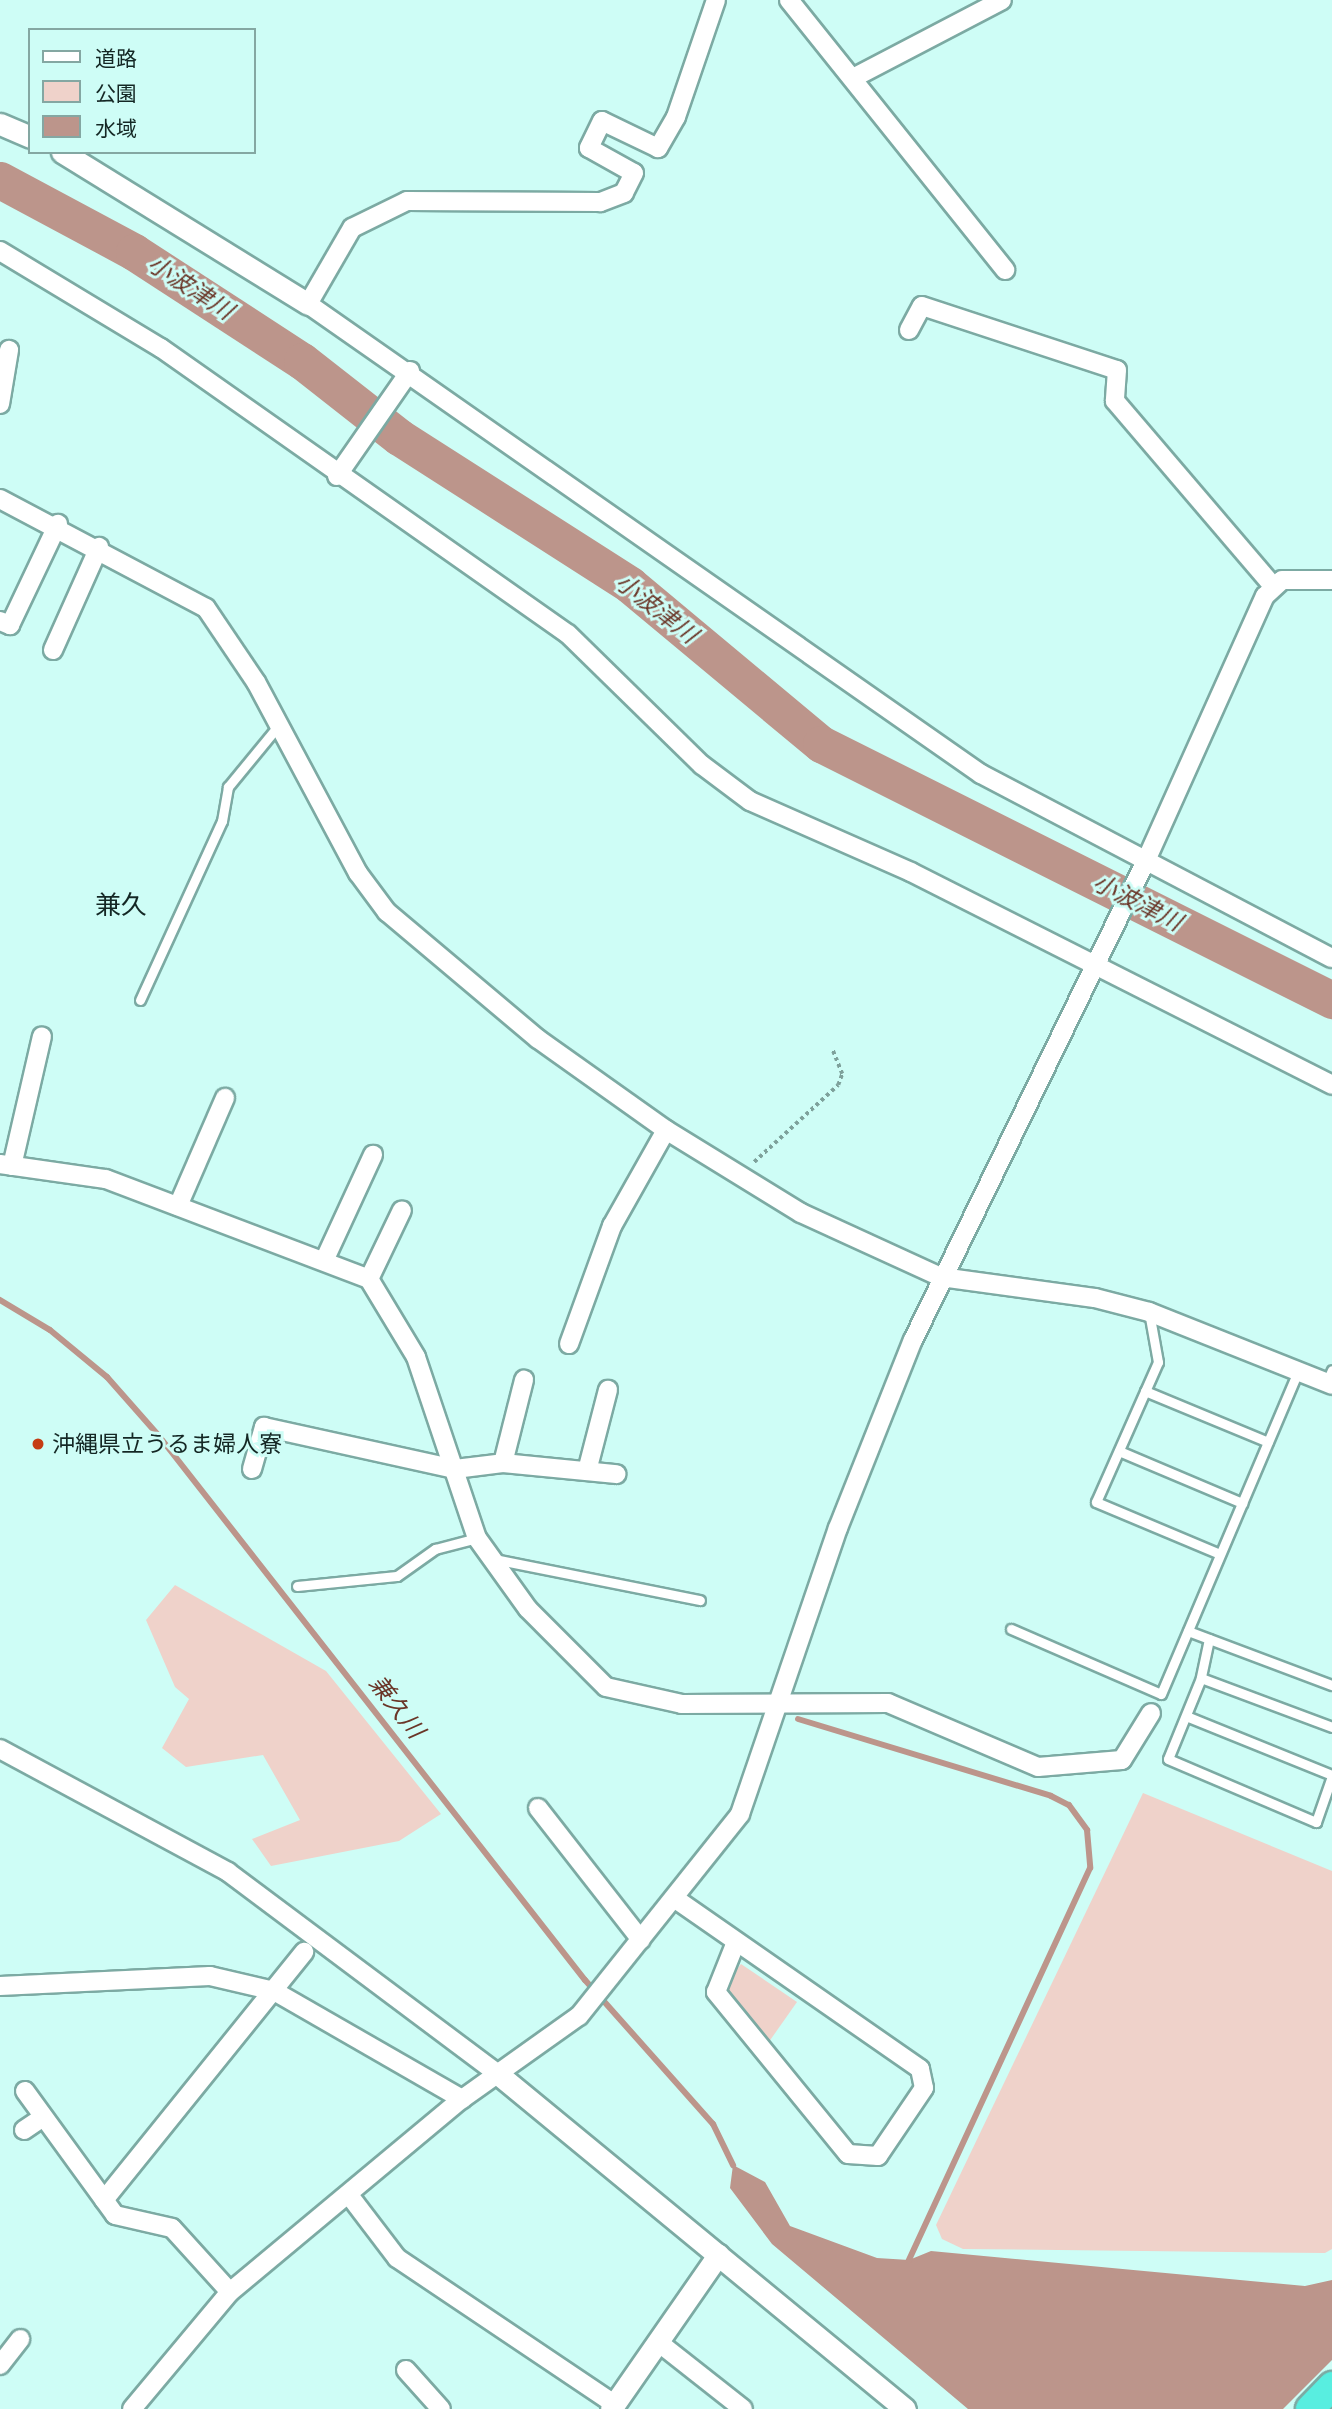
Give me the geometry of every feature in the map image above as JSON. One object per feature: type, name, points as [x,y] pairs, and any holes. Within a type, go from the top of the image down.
[{"type":"highway","points":[[1310,2409],[1332,2386]]},
{"type":"street","points":[[308,304],[352,228],[407,201],[600,202],[624,193],[634,173],[589,148],[601,121],[658,148],[676,117],[716,0]]},
{"type":"street","points":[[789,0],[1005,270]]},
{"type":"street","points":[[853,78],[1002,0]]},
{"type":"street","points":[[0,124],[28,136]]},
{"type":"street","points":[[65,154],[308,304],[410,372],[981,774],[1141,873],[1332,958]]},
{"type":"street","points":[[0,251],[149,340],[340,471],[568,634],[693,757],[750,801],[911,872],[1094,968],[1332,1085]]},
{"type":"street","points":[[909,330],[922,306],[1117,370],[1115,401],[1272,585]]},
{"type":"street","points":[[0,404],[9,350]]},
{"type":"street","points":[[340,471],[410,372]]},
{"type":"street","points":[[0,499],[58,524],[206,608],[281,723],[358,873],[387,912],[538,1039],[666,1130],[739,1176],[826,1225],[941,1277],[1095,1298],[1149,1312],[1296,1376],[1330,1380]]},
{"type":"street","points":[[0,621],[10,625],[58,524]]},
{"type":"street","points":[[53,650],[99,547]]},
{"type":"street","points":[[1272,585],[1298,578],[1332,580]]},
{"type":"street","points":[[132,2409],[230,2292],[462,2099],[579,2016],[677,1900],[740,1814],[860,1469],[941,1277],[1141,873],[1272,585]]},
{"type":"street","points":[[42,1036],[6,1165],[106,1180],[369,1279],[416,1357],[477,1538],[567,1654],[606,1688],[682,1704],[888,1703],[1038,1767],[1122,1760],[1151,1713]]},
{"type":"street","points":[[178,1206],[225,1098]]},
{"type":"street","points":[[569,1344],[612,1226],[666,1130]]},
{"type":"street","points":[[324,1261],[373,1155]]},
{"type":"street","points":[[369,1279],[402,1210]]},
{"type":"street","points":[[503,1463],[524,1380]]},
{"type":"street","points":[[587,1471],[608,1390]]},
{"type":"street","points":[[252,1469],[264,1427],[455,1469],[503,1463],[616,1474]]},
{"type":"street","points":[[0,1749],[228,1872],[498,2074],[905,2409]]},
{"type":"street","points":[[538,1808],[641,1940]]},
{"type":"street","points":[[677,1900],[920,2069],[924,2088],[878,2156],[848,2154],[716,1992],[736,1942]]},
{"type":"street","points":[[104,2200],[303,1952]]},
{"type":"street","points":[[0,1986],[210,1976],[274,1991],[462,2099]]},
{"type":"street","points":[[25,2091],[115,2215],[172,2228],[230,2292]]},
{"type":"street","points":[[24,2130],[43,2117]]},
{"type":"street","points":[[349,2195],[397,2258],[612,2407],[718,2255]]},
{"type":"street","points":[[0,2365],[20,2340]]},
{"type":"street","points":[[659,2342],[743,2409]]},
{"type":"street","points":[[406,2370],[441,2409]]},
{"type":"lane","points":[[140,1000],[222,821],[228,787],[281,723]]},
{"type":"lane","points":[[1149,1312],[1158,1362],[1096,1502],[1220,1555]]},
{"type":"lane","points":[[1151,1713],[1296,1376]]},
{"type":"lane","points":[[1145,1391],[1268,1442]]},
{"type":"lane","points":[[1119,1451],[1242,1503]]},
{"type":"lane","points":[[297,1586],[397,1576],[435,1549],[477,1538]]},
{"type":"lane","points":[[492,1559],[700,1600]]},
{"type":"lane","points":[[1012,1629],[1161,1693]]},
{"type":"lane","points":[[1188,1631],[1332,1685]]},
{"type":"lane","points":[[1186,1716],[1332,1775],[1316,1822],[1168,1759],[1201,1678],[1209,1639]]},
{"type":"lane","points":[[1201,1678],[1332,1727]]},
{"type":"path","points":[[739,1176],[838,1085],[842,1074],[832,1049]]},
{"type":"green space","points":[[175,1585],[326,1671],[441,1814],[399,1841],[271,1866],[252,1839],[300,1820],[263,1755],[186,1767],[162,1748],[189,1699],[175,1687],[146,1620]]},
{"type":"green space","points":[[1143,1793],[1332,1871],[1332,2249],[1325,2253],[963,2249],[942,2239],[936,2225]]},
{"type":"green space","points":[[741,1964],[797,2002],[766,2046],[723,1986]]},
{"type":"water","points":[[733,2165],[765,2182],[790,2226],[877,2258],[909,2260],[931,2251],[1305,2286],[1332,2280],[1332,2409],[968,2409],[772,2244],[730,2188]]},
{"type":"pier","points":[[1332,2360],[1332,2409],[1283,2409]]},
{"type":"waterway","name":"小波津川","points":[[0,180],[134,252],[302,361],[399,437],[630,585],[821,744],[1332,1000]]},
{"type":"waterway","name":"兼久川","points":[[0,1300],[50,1330],[107,1377],[159,1436],[585,1980],[713,2124],[733,2165]]},
{"type":"waterway","points":[[798,1719],[1051,1796],[1069,1805],[1087,1830],[1090,1868],[909,2260]]},
{"type":"place","name":"沖縄県立うるま婦人寮","points":[[38,1444]]},
{"type":"district","name":"兼久","points":[[121,906]]}]
